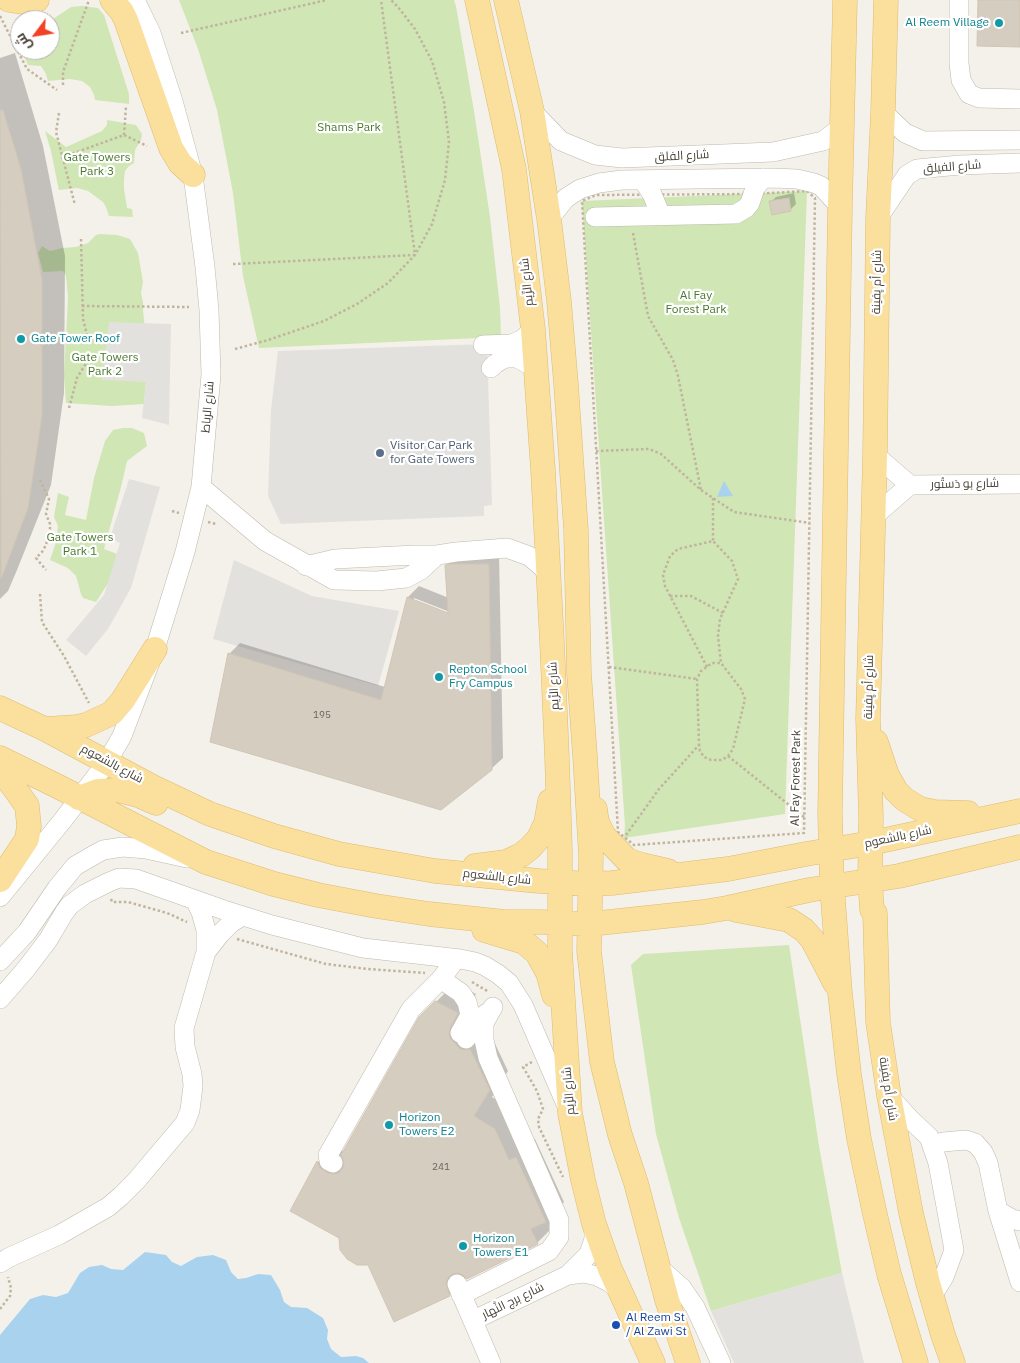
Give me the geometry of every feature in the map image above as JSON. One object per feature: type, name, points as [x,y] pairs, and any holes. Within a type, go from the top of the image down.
[{"type":"main road","points":[[0,4],[8,0],[22,2],[37,0]]},
{"type":"main road","points":[[112,0],[126,20],[172,148],[180,163],[193,175]]},
{"type":"main road","name":"شارع الرِّيم","points":[[477,0],[514,169],[536,371],[549,575],[557,758],[560,951],[570,1113],[594,1224],[610,1269],[653,1363]]},
{"type":"main road","name":"شارع الرِّيم","points":[[506,0],[532,111],[549,219],[559,301],[576,530],[579,673],[591,856],[589,951],[602,1062],[620,1135],[636,1183],[667,1300],[688,1363]]},
{"type":"main road","points":[[845,0],[830,850],[840,993],[849,1074],[859,1139],[889,1274],[916,1363]]},
{"type":"main road","name":"شارع أم يِفينة","points":[[886,0],[884,112],[878,218],[875,455],[868,719],[870,880],[872,910],[875,913],[878,1022],[889,1096],[911,1213],[932,1296],[953,1363]]},
{"type":"main road","points":[[45,729],[86,725],[112,713],[123,700],[155,649]]},
{"type":"main road","name":"شارع بالشعوم","points":[[0,708],[45,729],[153,787],[210,814],[274,836],[339,854],[435,871],[560,882],[612,883],[728,869],[871,843],[1011,812]]},
{"type":"main road","points":[[868,719],[887,775],[904,799],[920,809],[935,812],[1011,812]]},
{"type":"main road","points":[[585,756],[597,822],[604,836],[627,860],[686,875]]},
{"type":"main road","points":[[0,758],[206,862],[274,884],[318,895],[429,914],[504,922],[590,924],[703,912],[809,890],[898,876],[1020,847]]},
{"type":"main road","points":[[435,871],[506,862],[521,855],[530,848],[539,838],[546,823],[557,758]]},
{"type":"main road","points":[[0,771],[27,806],[29,826],[27,839],[0,880]]},
{"type":"main road","points":[[79,798],[98,791],[128,792],[258,847],[298,855],[319,856],[339,854]]},
{"type":"main road","points":[[727,908],[789,920],[804,930],[812,939],[840,993]]},
{"type":"main road","points":[[429,914],[524,942],[537,953],[548,973],[566,1040]]},
{"type":"street","name":"شارع الرباط","points":[[0,897],[58,827],[107,762],[124,731],[155,649],[185,552],[201,487],[211,375],[209,310],[193,175],[173,101],[151,33],[135,0]]},
{"type":"street","points":[[959,0],[959,63],[961,80],[969,94],[979,98],[1020,99]]},
{"type":"street","name":"شارع الفلق","points":[[532,111],[561,141],[595,155],[622,158],[773,152],[823,141],[842,127]]},
{"type":"street","name":"شارع الفيلق","points":[[884,112],[905,133],[923,141],[1020,140]]},
{"type":"street","points":[[960,141],[954,153],[960,165]]},
{"type":"street","points":[[595,217],[736,214],[750,203],[755,188],[778,168],[778,162],[773,152]]},
{"type":"street","points":[[622,158],[616,168],[622,180]]},
{"type":"street","name":"شارع الفيلق","points":[[878,218],[907,176],[917,169],[1020,163]]},
{"type":"street","name":"شارع الفلق","points":[[549,219],[566,198],[580,189],[599,183],[622,180],[647,187],[768,178],[796,179],[820,186],[840,207]]},
{"type":"street","points":[[647,187],[661,216]]},
{"type":"street","points":[[483,345],[512,344],[523,339],[532,329]]},
{"type":"street","points":[[491,368],[503,359],[517,358],[532,366],[536,371]]},
{"type":"street","points":[[873,517],[910,485],[875,455]]},
{"type":"street","name":"شارع بو دَستُور","points":[[910,485],[1020,484]]},
{"type":"street","points":[[201,487],[265,541],[306,566],[335,559],[437,555],[507,548],[529,556],[549,575]]},
{"type":"street","points":[[0,961],[27,932],[57,888],[75,866],[103,850],[123,847],[146,849],[206,862]]},
{"type":"street","points":[[0,999],[26,970],[70,905],[85,894],[119,878],[136,879],[242,916],[363,948],[435,956],[475,962],[485,966],[509,983],[519,998],[570,1113]]},
{"type":"street","points":[[2,1267],[10,1257],[58,1235],[108,1207],[136,1182],[185,1122],[190,1110],[193,1086],[192,1074],[184,1047],[184,1028],[206,952],[203,921],[196,900]]},
{"type":"street","points":[[206,952],[231,923],[242,916]]},
{"type":"street","points":[[0,970],[48,940]]},
{"type":"street","points":[[333,1163],[329,1161],[328,1155],[411,1010],[442,979],[455,960]]},
{"type":"street","points":[[442,979],[461,993],[467,1002],[470,1015],[462,1036],[493,1007],[507,1000],[519,998]]},
{"type":"street","points":[[474,1320],[459,1289],[549,1251],[559,1237],[559,1220],[488,1058],[484,1040],[484,1023],[493,1007]]},
{"type":"street","points":[[889,1096],[929,1137],[938,1164],[954,1250],[944,1277],[932,1296]]},
{"type":"street","points":[[932,1146],[944,1142],[966,1140],[975,1143],[983,1152],[988,1164],[998,1211],[1020,1282]]},
{"type":"street","points":[[998,1211],[1020,1221]]},
{"type":"street","name":"شارع برج النَّهار","points":[[568,1275],[589,1254],[594,1239],[594,1224]]},
{"type":"street","points":[[658,1266],[682,1288],[688,1297],[721,1363]]},
{"type":"street","name":"شارع برج النَّهار","points":[[492,1363],[474,1320],[568,1275],[584,1273],[597,1276],[620,1290]]},
{"type":"path","points":[[62,85],[63,72],[89,0]]},
{"type":"path","points":[[181,33],[327,0]]},
{"type":"path","points":[[380,0],[415,255]]},
{"type":"path","points":[[235,349],[324,321],[357,304],[388,283],[415,255],[432,224],[446,180],[449,142],[444,102],[432,61],[415,29],[391,0]]},
{"type":"path","points":[[0,16],[27,69],[57,90]]},
{"type":"path","points":[[124,135],[126,106]]},
{"type":"path","points":[[59,113],[56,132],[75,205]]},
{"type":"path","points":[[63,157],[124,135],[147,146]]},
{"type":"path","name":"Al Fay Forest Park","points":[[647,187],[753,194],[806,191],[815,198],[804,833],[634,845],[618,832],[582,201],[596,195],[647,187]]},
{"type":"path","points":[[633,216],[634,239],[648,316],[673,360],[678,376],[701,490]]},
{"type":"path","points":[[81,239],[82,320],[87,335]]},
{"type":"path","points":[[233,264],[415,255]]},
{"type":"path","points":[[82,306],[189,307]]},
{"type":"path","points":[[69,408],[77,378],[88,360]]},
{"type":"path","points":[[596,451],[649,449],[661,454],[701,490],[734,512],[810,523]]},
{"type":"path","points":[[40,480],[49,499],[46,514],[50,529],[46,545],[36,558],[46,570]]},
{"type":"path","points":[[713,498],[714,541],[732,561],[738,579],[720,618],[718,636],[721,663],[741,689],[745,699],[732,749],[728,756],[722,760],[711,760],[704,756],[698,745],[697,679],[701,671],[712,663],[721,663]]},
{"type":"path","points":[[707,667],[665,586],[663,575],[670,556],[678,549],[714,541]]},
{"type":"path","points":[[40,594],[42,622],[64,656],[89,703]]},
{"type":"path","points":[[670,596],[691,596],[723,613]]},
{"type":"path","points":[[609,667],[697,679]]},
{"type":"path","points":[[624,838],[659,789],[698,745]]},
{"type":"path","points":[[728,756],[804,817]]},
{"type":"path","points":[[109,882],[112,902],[128,902],[167,913],[187,922],[203,921]]},
{"type":"path","points":[[545,1055],[523,1067],[537,1092],[543,1108],[538,1119],[539,1127],[564,1180]]},
{"type":"path","points":[[0,1309],[10,1296],[11,1288],[8,1277],[2,1267]]},
{"type":"green space","name":"Shams Park","points":[[179,0],[454,0],[474,111],[490,217],[500,308],[501,337],[259,348],[243,276],[233,193],[217,110],[198,49]]},
{"type":"green space","points":[[71,7],[98,8],[104,15],[129,94],[129,104],[95,100],[90,87],[82,81],[70,79],[48,81],[41,66],[28,65],[26,60],[60,60],[60,14]]},
{"type":"green space","name":"Gate Towers Park 3","points":[[107,120],[136,125],[142,134],[135,150],[134,163],[125,171],[124,179],[127,208],[132,209],[133,217],[109,216],[103,202],[88,191],[77,188],[59,190],[45,131],[66,147],[102,131],[107,125]]},
{"type":"green space","name":"Al Fay Forest Park","points":[[807,191],[785,814],[624,838],[625,826],[582,201]]},
{"type":"green space","name":"Gate Towers Park 2","points":[[96,235],[117,235],[130,239],[138,253],[143,282],[141,293],[146,340],[144,404],[112,406],[66,403],[64,376],[68,297],[66,276],[63,271],[43,272],[38,253],[42,246],[50,251],[76,247],[88,243]]},
{"type":"green space","name":"Gate Towers Park 1","points":[[132,428],[144,433],[147,446],[127,461],[104,549],[120,555],[112,577],[96,602],[83,598],[76,576],[68,568],[50,560],[56,542],[58,526],[54,517],[58,493],[69,497],[65,515],[86,520],[94,478],[105,441],[113,430]]},
{"type":"green space","points":[[789,945],[819,1146],[842,1273],[711,1311],[679,1218],[656,1134],[631,965],[643,954]]},
{"type":"shaded area","points":[[109,322],[171,324],[169,425],[142,418],[146,382],[102,380]]},
{"type":"shaded area","name":"Visitor Car Park for Gate Towers","points":[[487,344],[492,505],[484,506],[484,516],[281,524],[268,496],[271,410],[278,351]]},
{"type":"shaded area","points":[[129,479],[160,487],[131,588],[108,629],[86,656],[66,640],[104,595],[120,543],[110,538]]},
{"type":"shaded area","points":[[234,560],[312,596],[399,611],[378,686],[213,639]]},
{"type":"shaded area","points":[[842,1273],[864,1363],[734,1363],[711,1311]]},
{"type":"water","points":[[724,481],[733,496],[717,497]]},
{"type":"water","points":[[145,1252],[166,1255],[172,1262],[181,1266],[197,1257],[213,1255],[226,1260],[231,1272],[238,1279],[258,1274],[271,1275],[280,1290],[284,1302],[291,1307],[307,1308],[323,1318],[328,1330],[327,1339],[331,1349],[341,1357],[356,1356],[363,1358],[369,1363],[0,1363],[0,1335],[30,1299],[43,1295],[56,1297],[68,1293],[80,1273],[89,1267],[102,1265],[111,1269],[123,1270]]},
{"type":"building","name":"Al Reem Village","points":[[978,0],[1020,0],[1020,47],[977,46]]},
{"type":"building","name":"Gate Tower Roof","points":[[0,110],[3,110],[21,169],[42,280],[42,416],[28,508],[1,579]]},
{"type":"building","points":[[789,198],[791,211],[772,215],[769,201]]},
{"type":"building","name":"Repton School Fry Campus","points":[[489,564],[492,770],[441,810],[210,742],[228,653],[381,700],[407,597],[448,613],[445,565]]},
{"type":"building","points":[[435,1001],[458,1013],[450,1028],[450,1038],[460,1049],[470,1049],[490,1090],[474,1116],[495,1129],[509,1160],[516,1157],[546,1222],[531,1229],[538,1244],[467,1279],[459,1273],[452,1274],[446,1283],[450,1296],[394,1322],[368,1265],[357,1265],[347,1259],[340,1250],[339,1238],[290,1211],[317,1161],[320,1168],[328,1173],[339,1173],[343,1168],[344,1162],[341,1155],[419,1017]]},
{"type":"place","name":"Al Reem Village","points":[[999,23]]},
{"type":"place","name":"Gate Tower Roof","points":[[21,339]]},
{"type":"place","name":"Visitor Car Park for Gate Towers","points":[[380,453]]},
{"type":"place","name":"Repton School Fry Campus","points":[[439,677]]},
{"type":"place","name":"Horizon Towers E2","points":[[389,1125]]},
{"type":"place","name":"Horizon Towers E1","points":[[463,1246]]},
{"type":"place","name":"Al Reem St / Al Zawi St","points":[[616,1325]]}]
